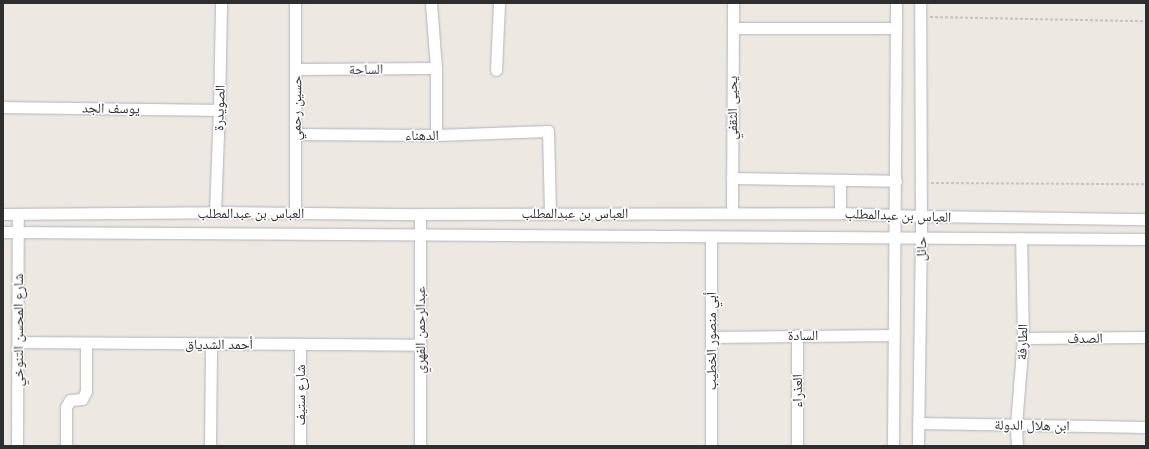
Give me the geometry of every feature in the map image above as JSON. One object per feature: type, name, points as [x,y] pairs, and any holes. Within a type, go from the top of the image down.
[{"type":"street","name":"الصويدرة","points":[[215,212],[221,3]]},
{"type":"street","name":"حسين رحمي","points":[[295,3],[295,212]]},
{"type":"street","points":[[432,3],[436,68],[436,135]]},
{"type":"street","points":[[496,70],[499,3]]},
{"type":"street","name":"يحيى الثقفي","points":[[732,3],[732,213]]},
{"type":"street","name":"حائل","points":[[893,446],[893,335],[896,181],[896,3]]},
{"type":"street","name":"حائل","points":[[918,446],[921,238],[920,3]]},
{"type":"street","points":[[733,28],[896,28]]},
{"type":"street","name":"الساحة","points":[[296,70],[436,68]]},
{"type":"street","name":"يوسف الجد","points":[[3,107],[219,110]]},
{"type":"street","name":"الدهناء","points":[[295,134],[436,135],[548,131],[550,213]]},
{"type":"street","points":[[732,178],[896,181]]},
{"type":"street","points":[[840,180],[840,213]]},
{"type":"street","name":"العباس بن عبدالمطلب","points":[[3,214],[215,212],[406,214],[840,213],[921,216],[1146,218]]},
{"type":"street","points":[[406,214],[410,227],[407,233]]},
{"type":"street","name":"عبدالرحمن الفهري","points":[[420,214],[420,446]]},
{"type":"street","points":[[436,234],[430,222],[437,214]]},
{"type":"street","name":"شارع المحسن التنوخي","points":[[17,446],[18,215]]},
{"type":"street","name":"العباس بن عبدالمطلب","points":[[3,232],[421,233],[1146,239]]},
{"type":"street","name":"أبي منصور الخطيب","points":[[711,236],[711,446]]},
{"type":"street","name":"الطارفة","points":[[1017,446],[1016,425],[1023,338],[1021,238]]},
{"type":"street","name":"العذراء","points":[[797,335],[797,446]]},
{"type":"street","name":"السادة","points":[[712,337],[893,335]]},
{"type":"street","name":"الصدف","points":[[1023,338],[1146,337]]},
{"type":"street","name":"أحمد الشدياق","points":[[18,342],[420,345]]},
{"type":"street","points":[[66,446],[66,407],[70,400],[82,399],[86,391],[86,343]]},
{"type":"street","points":[[210,446],[211,344]]},
{"type":"street","name":"شارع ستيف","points":[[300,344],[300,446]]},
{"type":"street","name":"ابن هلال الدولة","points":[[918,423],[1146,427]]},
{"type":"path","points":[[928,17],[1146,21]]},
{"type":"path","points":[[926,184],[1146,184]]}]
